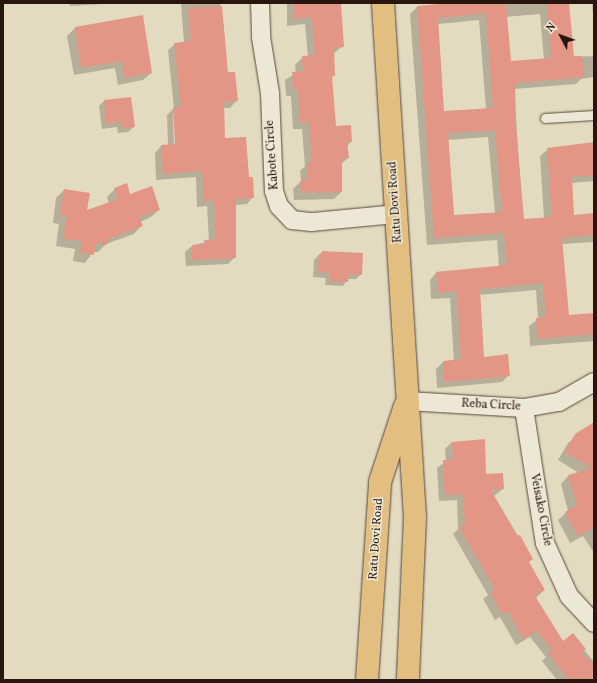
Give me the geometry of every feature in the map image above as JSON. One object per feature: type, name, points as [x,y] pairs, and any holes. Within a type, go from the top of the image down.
[{"type":"main road","name":"Ratu Dovi Road","points":[[383,3],[415,517],[408,680]]},
{"type":"main road","name":"Ratu Dovi Road","points":[[368,680],[380,482],[407,401]]},
{"type":"street","name":"Kabote Circle","points":[[260,3],[261,37],[270,93],[274,191],[279,206],[292,220],[312,222],[397,214]]},
{"type":"street","name":"Reba Circle","points":[[407,401],[524,408],[559,402],[594,382]]},
{"type":"street","name":"Veisako Circle","points":[[524,408],[545,543],[569,596],[594,623]]},
{"type":"lane","points":[[545,118],[594,115]]},
{"type":"building","points":[[293,3],[341,3],[344,47],[334,48],[335,76],[332,76],[336,126],[351,125],[352,142],[347,142],[349,158],[342,159],[342,192],[301,193],[300,181],[308,180],[307,163],[312,162],[309,122],[300,123],[298,89],[293,89],[292,72],[303,71],[302,56],[315,55],[312,17],[294,19]]},
{"type":"building","points":[[450,3],[506,3],[511,61],[551,58],[547,3],[569,3],[574,56],[582,56],[584,77],[515,83],[516,128],[524,219],[552,217],[547,148],[594,142],[594,175],[572,177],[574,215],[594,213],[594,235],[562,238],[569,315],[594,313],[594,334],[537,339],[536,318],[546,317],[543,283],[480,289],[484,357],[508,354],[510,376],[444,382],[443,361],[461,359],[457,291],[438,293],[436,272],[507,265],[504,233],[434,238],[417,6]],"holes":[[[486,13],[493,108],[444,111],[438,18]],[[495,130],[502,212],[454,215],[448,133]]]},
{"type":"building","points":[[222,6],[228,72],[235,72],[238,101],[224,102],[225,138],[246,137],[249,177],[253,177],[254,198],[236,199],[236,258],[192,260],[192,245],[205,244],[204,240],[216,239],[214,200],[204,201],[202,171],[163,174],[161,145],[175,144],[173,107],[181,107],[174,43],[191,41],[188,8]]},
{"type":"building","points":[[143,15],[152,73],[125,78],[122,61],[81,68],[75,27]]},
{"type":"building","points":[[131,97],[135,127],[122,128],[122,122],[106,124],[104,100]]},
{"type":"building","points":[[127,183],[130,194],[152,186],[160,210],[139,217],[143,226],[108,239],[107,245],[96,243],[94,255],[80,253],[82,241],[63,239],[67,216],[60,215],[64,189],[90,193],[87,210],[118,199],[114,188]]},
{"type":"building","points":[[322,251],[363,253],[362,275],[349,274],[348,282],[330,281],[330,273],[318,272],[319,254],[322,254]]},
{"type":"building","points":[[594,422],[594,528],[578,536],[565,512],[577,505],[568,475],[592,468],[565,452],[575,434]]},
{"type":"building","points":[[485,439],[486,474],[503,473],[504,489],[491,490],[517,536],[520,535],[533,559],[529,562],[545,590],[535,596],[563,641],[573,633],[586,649],[581,653],[594,664],[594,680],[569,680],[548,653],[552,650],[537,631],[523,639],[508,611],[502,614],[490,592],[495,589],[459,527],[465,523],[463,494],[445,495],[443,460],[453,459],[452,442]]}]
